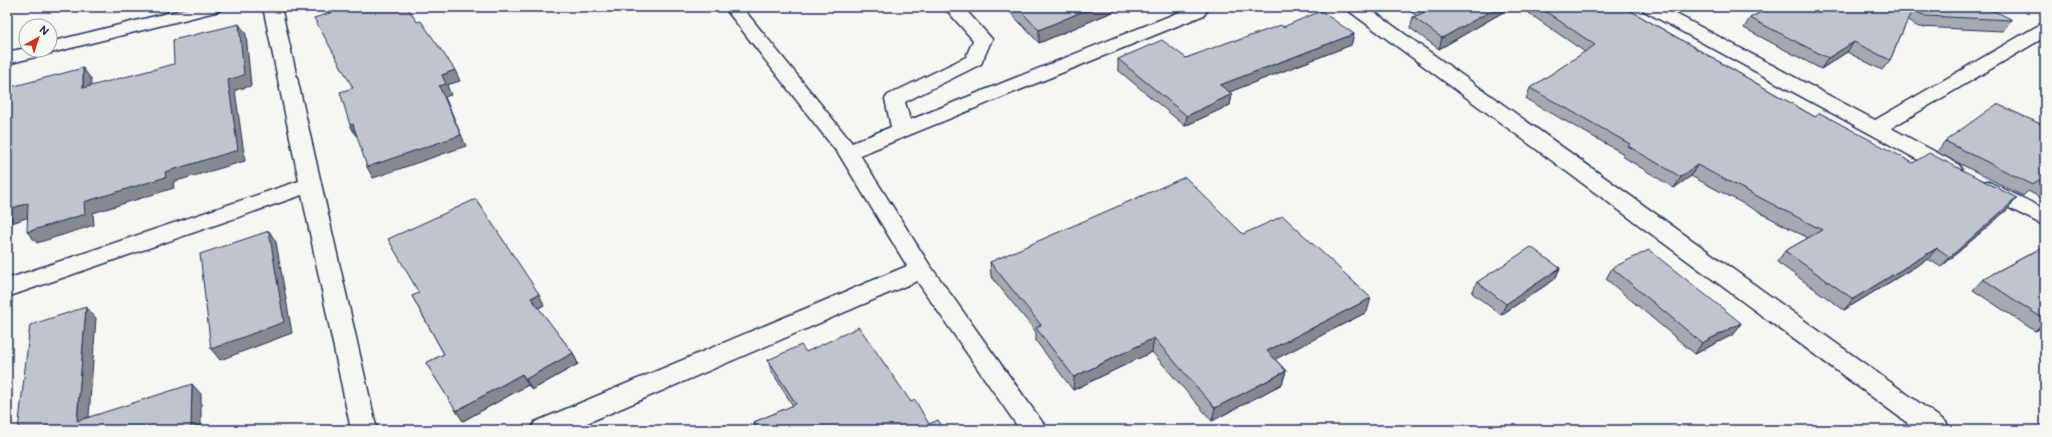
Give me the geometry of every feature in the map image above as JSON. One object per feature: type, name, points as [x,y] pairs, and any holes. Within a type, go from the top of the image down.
[{"type":"street","points":[[58,46],[213,7]]},
{"type":"street","points":[[272,7],[309,185],[364,430]]},
{"type":"street","points":[[733,7],[848,152],[922,270],[1035,430]]},
{"type":"street","points":[[902,130],[895,99],[974,60],[983,39],[953,7]]},
{"type":"street","points":[[1355,7],[1937,430]]},
{"type":"street","points":[[1650,7],[1874,129],[2045,218]]},
{"type":"street","points":[[848,152],[1200,8]]},
{"type":"street","points":[[1874,129],[2045,29]]},
{"type":"street","points":[[7,58],[18,55]]},
{"type":"street","points":[[7,288],[309,185]]},
{"type":"street","points":[[544,430],[922,270]]},
{"type":"building","points":[[349,7],[407,7],[417,22],[421,21],[455,70],[442,75],[446,84],[439,86],[461,135],[367,167],[353,124],[350,125],[340,92],[353,88],[314,18]]},
{"type":"building","points":[[1017,7],[1093,7],[1039,30]]},
{"type":"building","points":[[1422,7],[1498,7],[1442,38],[1413,17],[1429,11]]},
{"type":"building","points":[[1539,7],[1624,7],[1815,117],[1820,113],[1913,163],[1929,153],[2017,198],[1950,257],[1937,248],[1853,299],[1785,251],[1822,230],[1697,165],[1681,177],[1628,146],[1630,144],[1530,88],[1595,45]]},
{"type":"building","points":[[1770,7],[1986,7],[2011,20],[1926,16],[1912,10],[1890,60],[1854,42],[1828,58],[1750,18]]},
{"type":"building","points":[[1321,11],[1354,34],[1220,85],[1232,94],[1187,116],[1118,59],[1162,40],[1186,58],[1234,40],[1236,41],[1281,25],[1283,27]]},
{"type":"building","points":[[239,24],[244,75],[228,80],[238,150],[165,172],[166,177],[84,202],[85,214],[27,232],[28,203],[7,210],[7,88],[83,68],[83,88],[174,64],[173,40]]},
{"type":"building","points":[[1997,104],[2045,126],[2045,184],[2038,180],[2033,185],[1945,141]]},
{"type":"building","points":[[1185,177],[1243,234],[1283,216],[1371,298],[1267,351],[1286,371],[1215,408],[1154,338],[1074,377],[1036,328],[1041,325],[990,262]]},
{"type":"building","points":[[476,199],[539,294],[531,298],[573,353],[526,379],[522,374],[456,411],[426,363],[444,354],[412,296],[419,293],[388,239]]},
{"type":"building","points":[[269,231],[284,322],[211,349],[200,254]]},
{"type":"building","points":[[2045,246],[2045,320],[1983,279]]},
{"type":"building","points":[[1531,247],[1560,268],[1506,304],[1477,282]]},
{"type":"building","points":[[1649,250],[1741,323],[1702,343],[1612,268]]},
{"type":"building","points":[[86,307],[77,421],[192,384],[191,430],[141,430],[141,428],[136,430],[18,430],[30,325]]},
{"type":"building","points":[[859,327],[911,402],[915,400],[929,424],[938,420],[945,430],[757,430],[754,422],[796,404],[768,360],[801,345],[806,352]]}]
